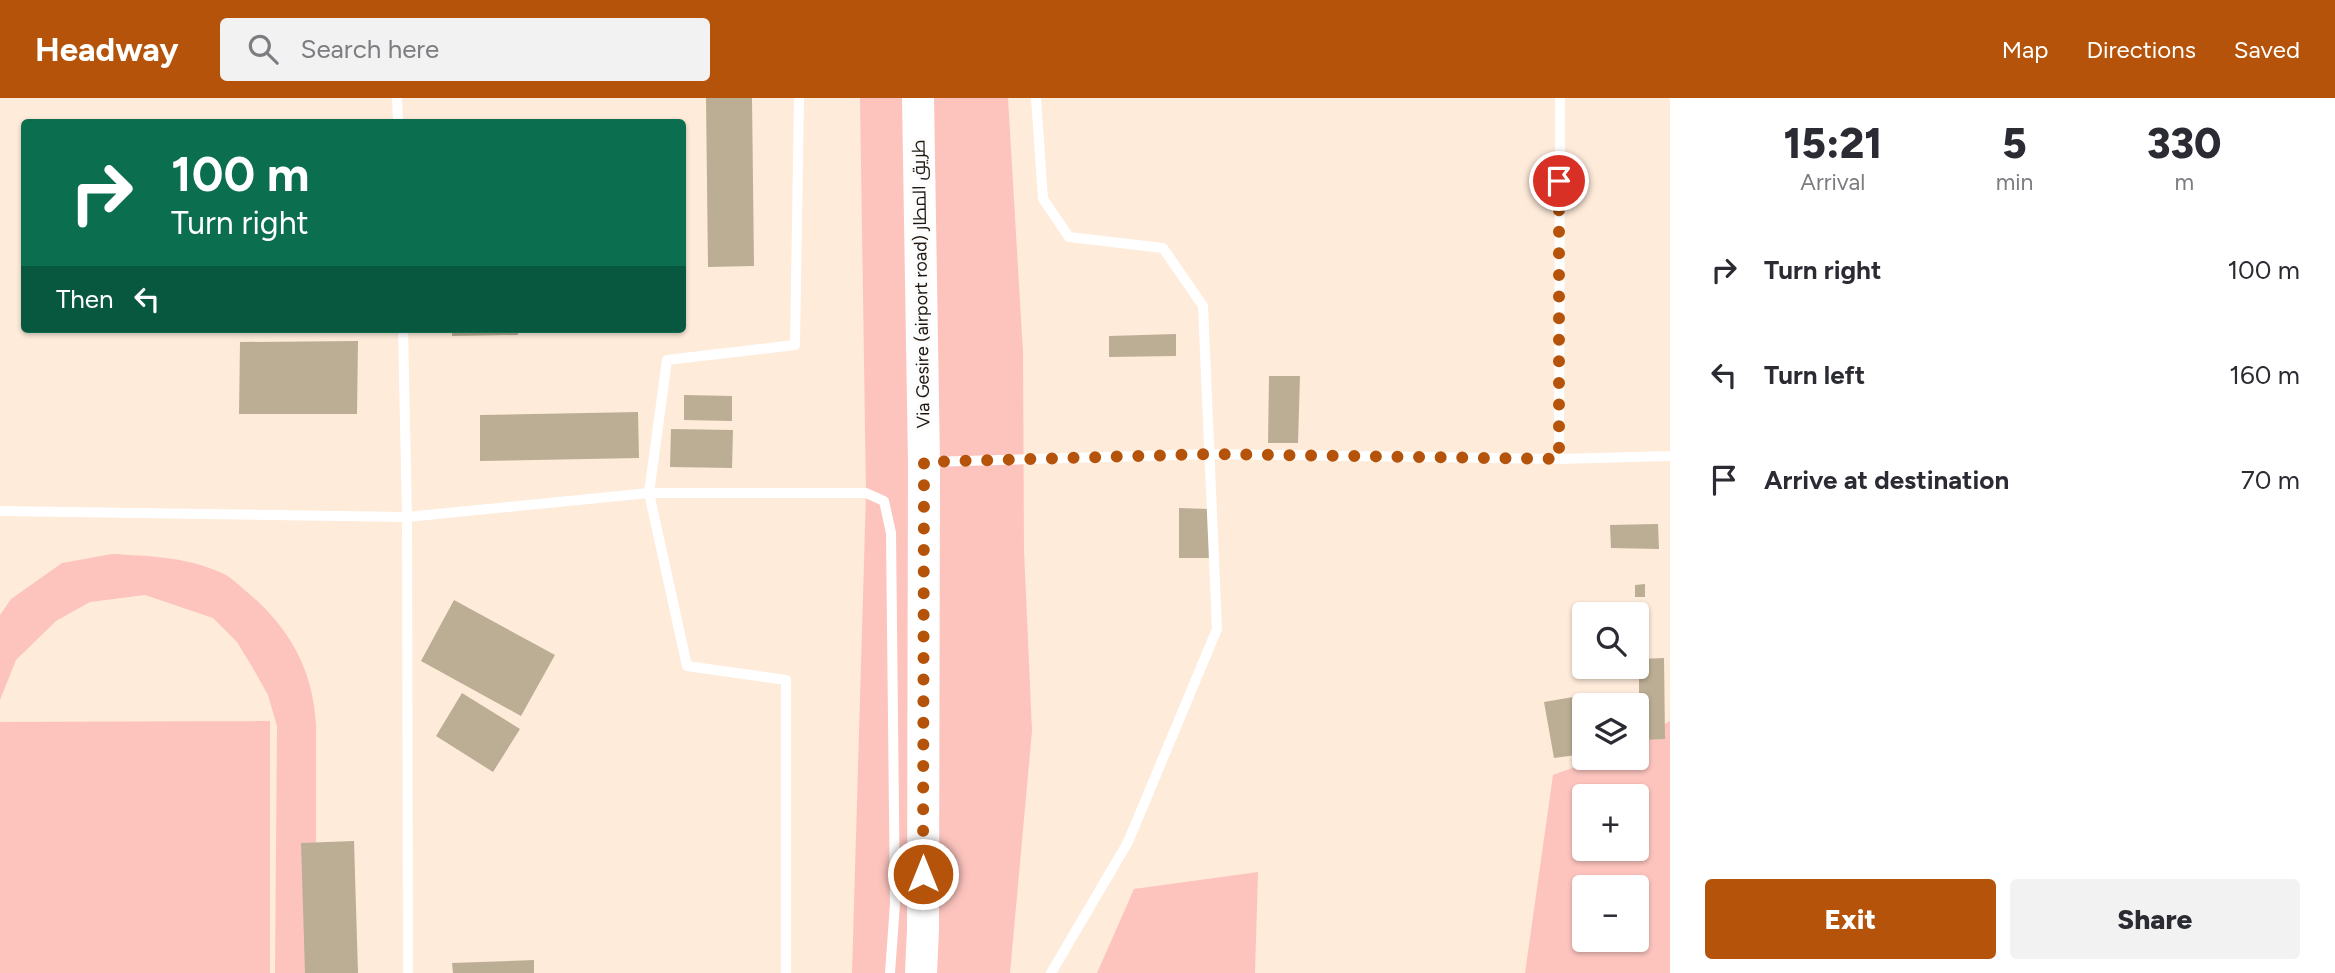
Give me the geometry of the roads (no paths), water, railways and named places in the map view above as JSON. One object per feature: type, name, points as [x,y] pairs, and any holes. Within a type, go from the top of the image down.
[{"type":"main road","name":"Via Gesire (airport road) طريق المطار","points":[[918,98],[924,462],[921,973]]},
{"type":"lane","points":[[397,98],[398,119]]},
{"type":"lane","points":[[786,973],[786,680],[687,666],[649,493],[667,360],[795,345],[799,98]]},
{"type":"lane","points":[[1036,98],[1043,199],[1069,237],[1163,248],[1203,306],[1217,629],[1128,842],[1051,973]]},
{"type":"lane","points":[[1559,459],[1560,98]]},
{"type":"lane","points":[[403,333],[407,517],[408,973]]},
{"type":"lane","points":[[924,462],[1210,454],[1559,459],[1670,456]]},
{"type":"lane","points":[[0,511],[407,517],[649,493],[866,493],[884,501],[891,533],[895,904],[890,973]]}]
